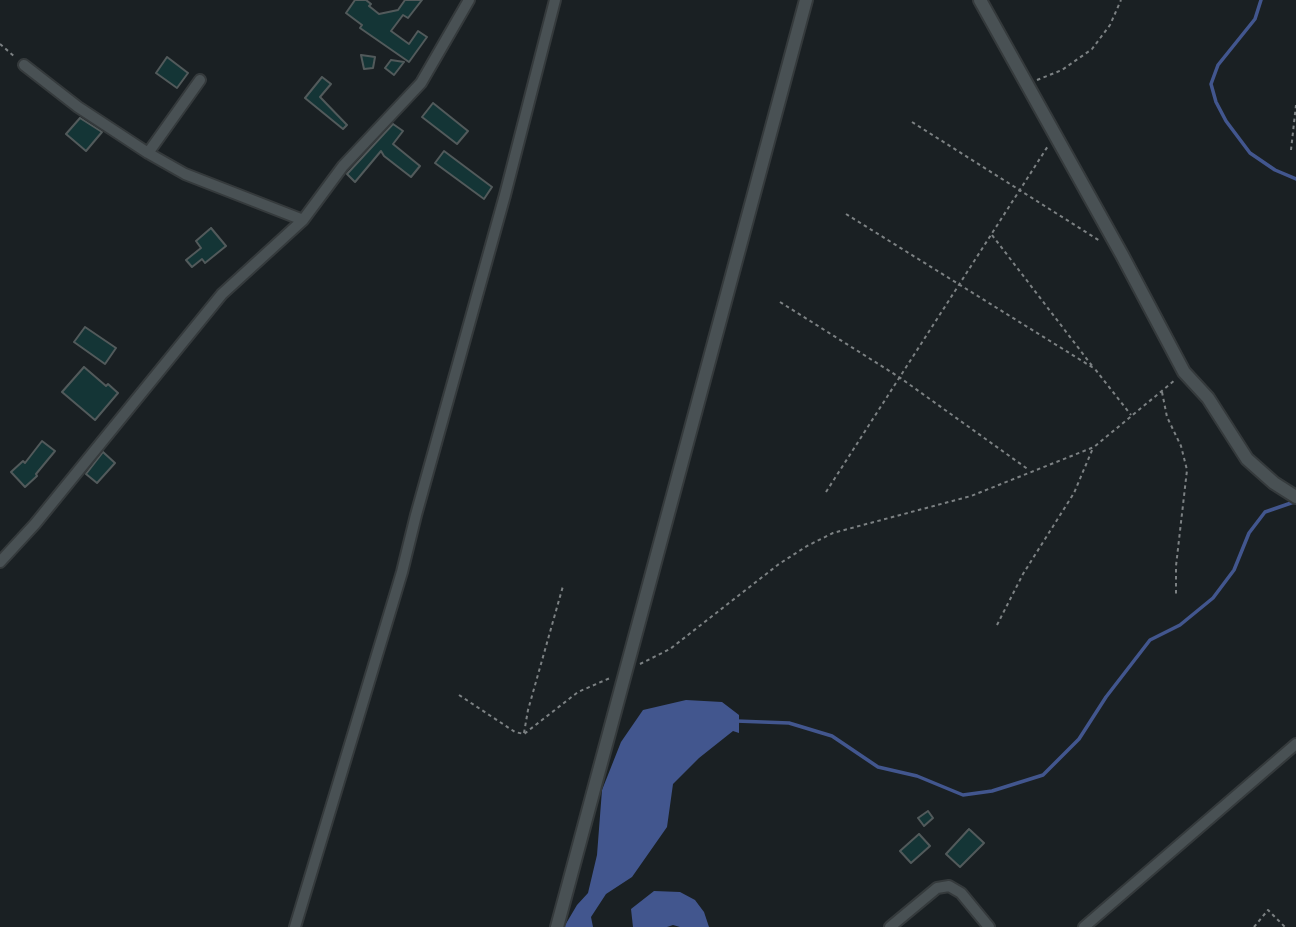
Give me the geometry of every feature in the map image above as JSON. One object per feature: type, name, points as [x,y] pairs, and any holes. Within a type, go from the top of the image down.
[{"type":"street","points":[[0,562],[35,524],[222,294],[303,220],[344,166],[421,83],[469,0]]},
{"type":"street","points":[[295,927],[402,572],[555,0]]},
{"type":"street","points":[[557,927],[806,0]]},
{"type":"street","points":[[980,0],[1184,372],[1208,398],[1247,459],[1293,496]]},
{"type":"street","points":[[24,65],[78,107],[148,153],[205,183],[303,220]]},
{"type":"street","points":[[148,153],[200,80]]},
{"type":"street","points":[[1084,927],[1296,744]]},
{"type":"street","points":[[890,927],[937,888],[949,886],[961,893],[989,927]]},
{"type":"path","points":[[1026,84],[1062,70],[1092,49],[1110,25],[1121,0]]},
{"type":"path","points":[[0,44],[24,65]]},
{"type":"path","points":[[1291,150],[1296,105]]},
{"type":"path","points":[[912,122],[1099,241]]},
{"type":"path","points":[[826,492],[1055,136]]},
{"type":"path","points":[[846,214],[1096,370]]},
{"type":"path","points":[[992,234],[1131,415]]},
{"type":"path","points":[[780,302],[899,377],[1031,472]]},
{"type":"path","points":[[524,734],[578,692],[670,649],[779,564],[825,537],[971,496],[1094,447],[1184,372]]},
{"type":"path","points":[[1162,391],[1167,417],[1181,446],[1187,470],[1176,566],[1176,595]]},
{"type":"path","points":[[997,625],[1023,574],[1074,493],[1094,447]]},
{"type":"path","points":[[524,734],[528,710],[563,586]]},
{"type":"path","points":[[458,695],[515,732],[524,734]]},
{"type":"path","points":[[1254,927],[1268,911],[1285,927]]},
{"type":"water","points":[[686,700],[722,702],[739,715],[739,733],[733,731],[699,758],[673,784],[667,827],[632,877],[606,894],[591,917],[593,927],[564,927],[588,893],[597,855],[602,790],[621,742],[643,710]]},
{"type":"water","points":[[654,891],[680,892],[695,900],[704,912],[709,927],[633,927],[631,909]]},
{"type":"building","points":[[355,0],[366,0],[379,14],[398,10],[405,0],[422,0],[408,18],[403,15],[391,31],[409,44],[418,31],[427,37],[409,62],[360,28],[362,25],[346,13]]},
{"type":"building","points":[[361,55],[375,57],[373,68],[364,69]]},
{"type":"building","points":[[167,57],[188,73],[177,88],[156,73]]},
{"type":"building","points":[[391,60],[404,62],[394,75],[385,68]]},
{"type":"building","points":[[322,77],[331,84],[320,97],[347,125],[343,129],[305,98]]},
{"type":"building","points":[[433,103],[468,131],[457,144],[422,117]]},
{"type":"building","points":[[80,118],[102,132],[86,151],[66,134]]},
{"type":"building","points":[[393,124],[403,131],[393,144],[420,166],[411,177],[381,151],[355,182],[347,174]]},
{"type":"building","points":[[444,151],[492,187],[484,199],[435,163]]},
{"type":"building","points":[[211,228],[226,246],[205,263],[202,259],[192,267],[186,260],[201,248],[196,241]]},
{"type":"building","points":[[85,327],[116,348],[105,364],[74,342]]},
{"type":"building","points":[[84,367],[118,393],[95,420],[62,392]]},
{"type":"building","points":[[42,441],[55,451],[37,476],[25,487],[11,472],[23,461],[25,463]]},
{"type":"building","points":[[103,452],[115,463],[97,483],[86,474]]},
{"type":"building","points":[[928,811],[933,818],[924,826],[918,818]]},
{"type":"building","points":[[969,829],[984,843],[960,867],[946,854]]},
{"type":"building","points":[[919,834],[930,846],[911,863],[900,851]]},
{"type":"waterway","points":[[1261,0],[1255,19],[1218,65],[1211,84],[1216,102],[1226,121],[1250,153],[1275,170],[1296,179]]},
{"type":"waterway","points":[[736,721],[789,723],[832,736],[878,767],[917,776],[963,795],[992,791],[1043,775],[1079,739],[1106,697],[1150,640],[1180,625],[1213,598],[1234,570],[1249,533],[1265,512],[1294,502]]}]
